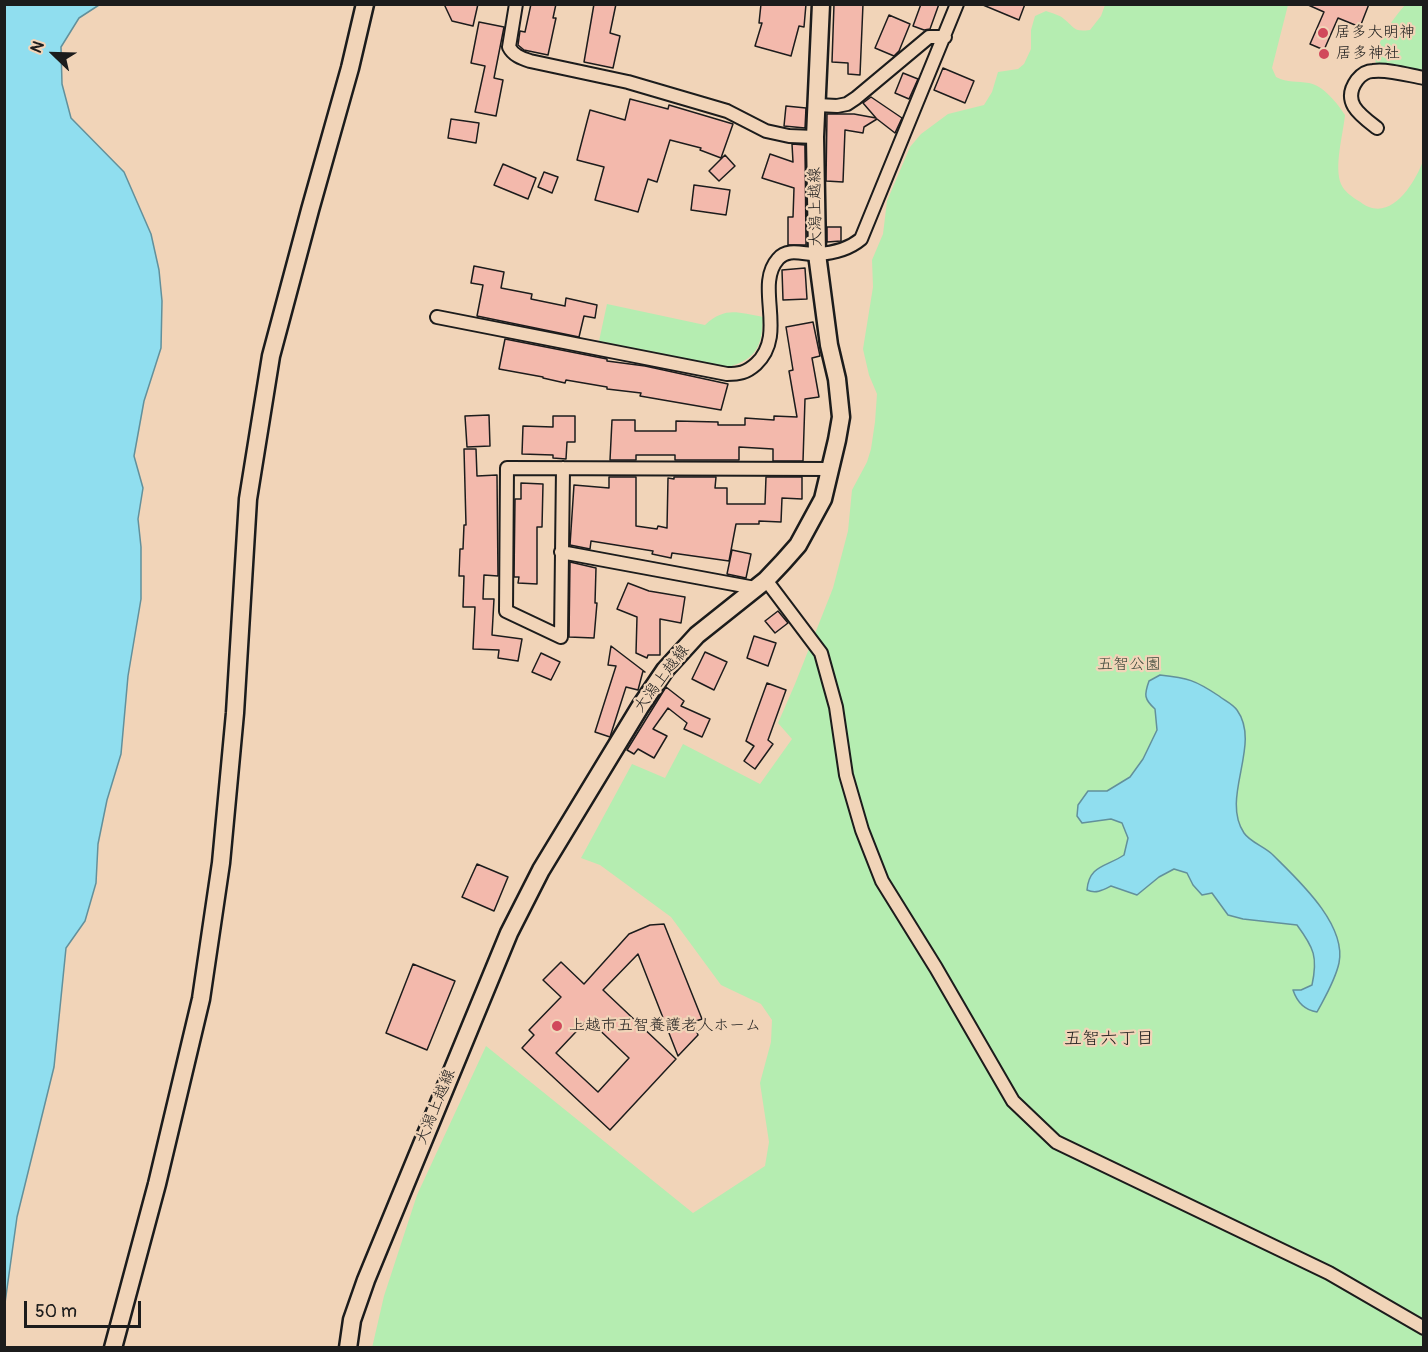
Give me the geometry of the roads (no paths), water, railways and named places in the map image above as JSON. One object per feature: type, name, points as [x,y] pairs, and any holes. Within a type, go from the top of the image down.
[{"type":"main road","points":[[113,1347],[158,1184],[201,999],[221,863],[234,724],[248,499],[271,356],[350,68],[365,4]]},
{"type":"main road","name":"大潟上越線","points":[[348,1347],[352,1320],[371,1269],[504,944],[541,870],[661,676],[697,635],[760,584],[798,545],[823,499],[841,417],[817,254],[815,137],[821,4]]},
{"type":"street","points":[[516,4],[509,47],[518,57],[628,82],[716,107],[741,116],[757,128],[766,131],[789,136],[815,137]]},
{"type":"street","points":[[437,317],[705,370],[741,374],[762,358],[768,345],[771,332],[770,283],[772,270],[778,258],[787,253],[817,254],[852,246],[861,239],[957,4]]},
{"type":"street","points":[[817,105],[848,104],[874,85],[929,37],[945,37]]},
{"type":"street","points":[[1377,128],[1359,113],[1350,99],[1352,87],[1362,74],[1372,71],[1424,78]]},
{"type":"street","points":[[563,468],[561,637],[506,611],[507,468],[563,468],[831,469]]},
{"type":"street","points":[[561,552],[760,584],[821,653],[836,707],[846,775],[862,830],[882,881],[936,968],[1013,1101],[1056,1142],[1329,1273],[1424,1328]]},
{"type":"water","points":[[5,4],[99,5],[79,18],[61,47],[62,84],[71,118],[124,172],[151,234],[159,270],[162,301],[161,348],[144,401],[134,456],[143,488],[138,519],[141,547],[141,599],[128,676],[121,754],[107,800],[98,844],[96,883],[85,921],[66,948],[54,1067],[17,1217],[5,1303]]},
{"type":"water","points":[[1160,675],[1185,679],[1204,686],[1237,710],[1243,724],[1245,739],[1236,804],[1238,819],[1244,833],[1273,855],[1307,889],[1328,918],[1339,948],[1339,963],[1335,976],[1317,1012],[1302,1005],[1293,990],[1301,990],[1312,985],[1315,967],[1311,947],[1297,925],[1243,919],[1228,915],[1212,893],[1202,895],[1193,885],[1187,873],[1174,869],[1159,877],[1137,895],[1111,886],[1096,892],[1087,890],[1088,882],[1095,871],[1124,855],[1128,838],[1122,823],[1111,819],[1082,823],[1077,816],[1078,805],[1088,791],[1107,791],[1130,777],[1143,759],[1157,730],[1155,709],[1147,699],[1146,690],[1149,681]]},
{"type":"place","name":"居多大明神","points":[[1323,33]]},
{"type":"place","name":"居多神社","points":[[1324,54]]},
{"type":"place","name":"上越市五智養護老人ホーム","points":[[557,1026]]},
{"type":"district","name":"五智六丁目","points":[[1109,1039]]},
{"type":"park label","name":"五智公園","points":[[1129,665]]}]
